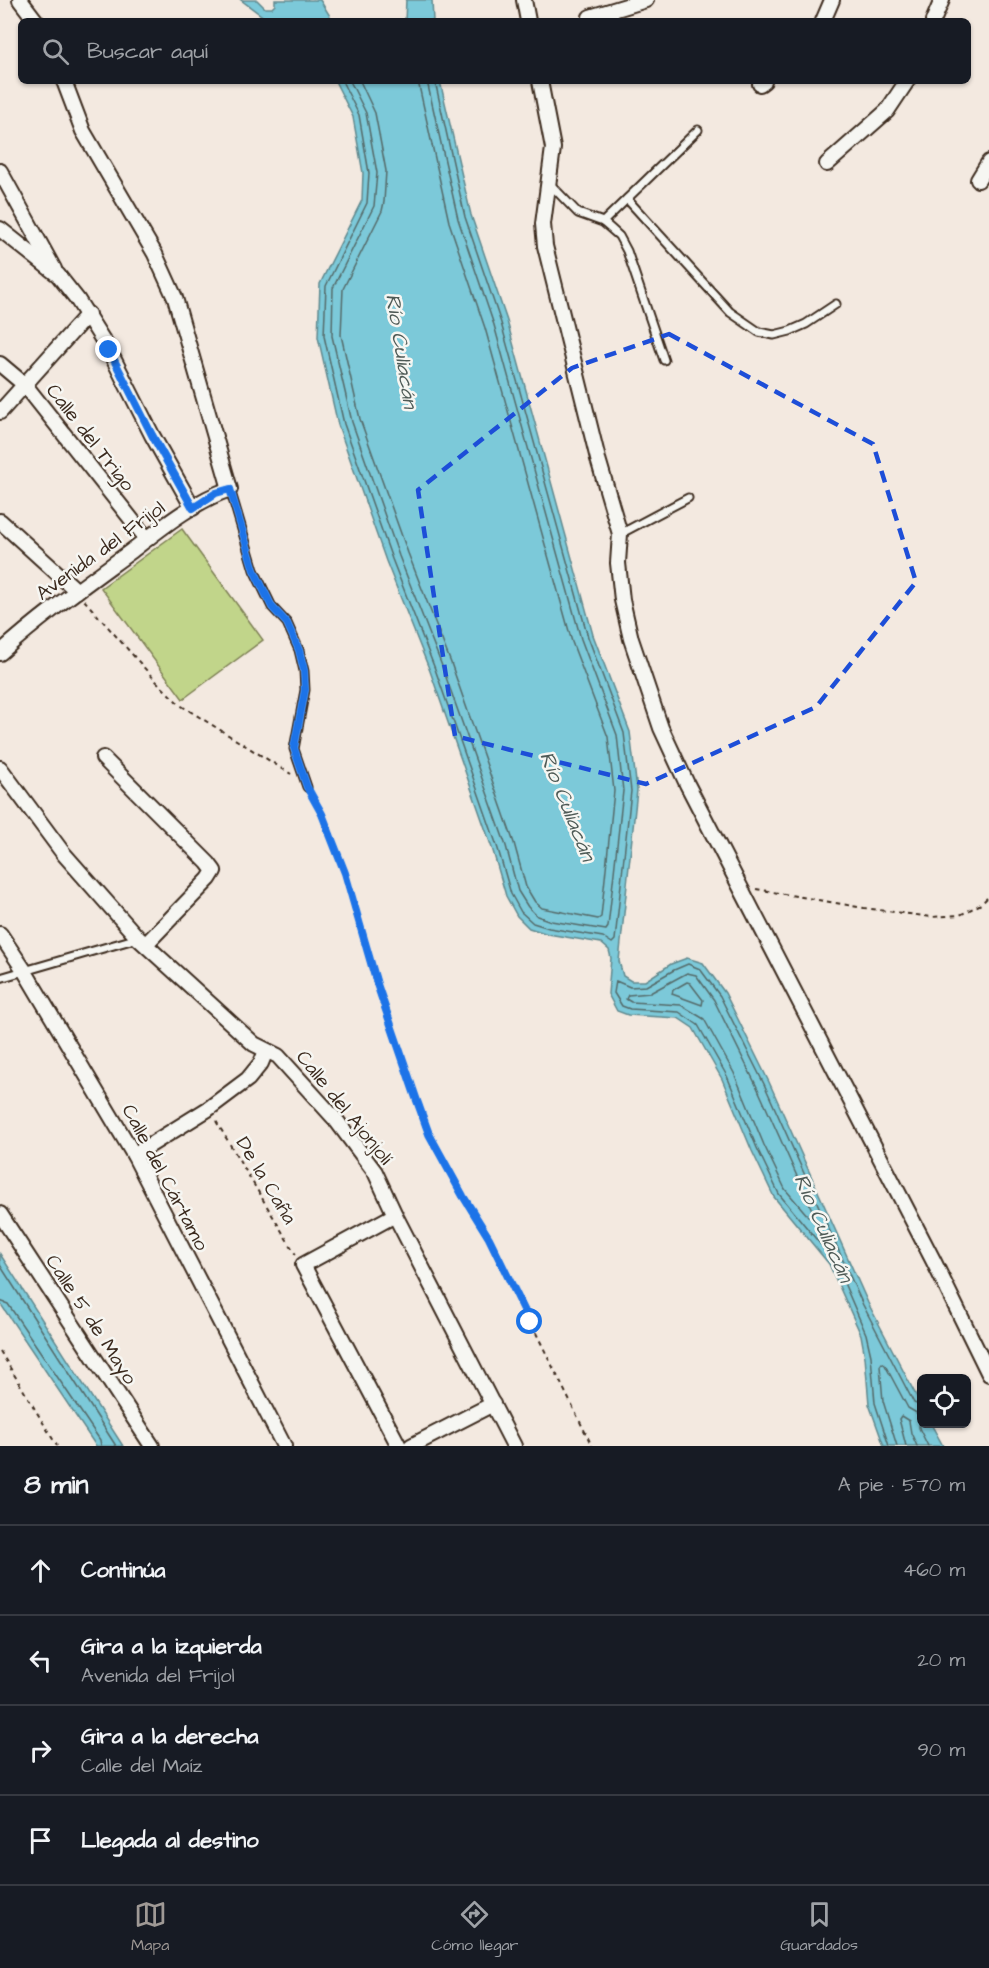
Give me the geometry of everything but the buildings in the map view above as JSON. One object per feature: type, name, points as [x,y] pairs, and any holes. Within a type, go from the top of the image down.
[{"type":"street","points":[[20,0],[34,18]]},
{"type":"street","points":[[524,0],[527,18]]},
{"type":"street","points":[[590,17],[646,0]]},
{"type":"street","points":[[824,18],[832,0]]},
{"type":"street","points":[[934,18],[942,0]]},
{"type":"street","points":[[65,84],[83,130],[155,254],[175,298],[230,489]]},
{"type":"street","points":[[541,84],[553,148],[543,224],[545,246],[598,459],[620,534],[618,563],[622,600],[631,639],[658,718],[687,784],[933,1260],[989,1374]]},
{"type":"street","points":[[827,164],[887,111],[905,84]]},
{"type":"street","points":[[978,180],[989,162]]},
{"type":"street","points":[[0,171],[58,275],[88,314],[193,508]]},
{"type":"street","points":[[0,229],[58,275]]},
{"type":"street","points":[[0,412],[88,314]]},
{"type":"street","name":"Calle del Trigo","points":[[0,364],[25,385],[147,539]]},
{"type":"street","name":"Avenida del Frijol","points":[[0,653],[34,622],[147,539],[216,493],[230,489]]},
{"type":"street","points":[[0,521],[76,591]]},
{"type":"street","points":[[103,758],[214,871],[209,879],[142,941]]},
{"type":"street","name":"Calle del Ajonjolí","points":[[0,768],[63,854],[142,941],[254,1044],[278,1056],[336,1120],[375,1172],[514,1446]]},
{"type":"street","name":"Calle del Cártamo","points":[[0,934],[24,970],[134,1155],[284,1446]]},
{"type":"street","points":[[134,1155],[208,1109],[248,1079],[261,1064],[266,1051]]},
{"type":"street","name":"Calle 5 de Mayo","points":[[0,1214],[152,1446]]},
{"type":"street","points":[[395,1215],[303,1265],[399,1446]]},
{"type":"street","points":[[411,1446],[493,1404]]},
{"type":"lane","points":[[603,222],[698,130]]},
{"type":"lane","points":[[548,181],[578,213],[603,222],[619,236],[627,251],[664,360]]},
{"type":"lane","points":[[627,199],[730,312],[759,332],[774,334],[790,331],[806,324],[836,304]]},
{"type":"lane","points":[[230,489],[254,570],[272,607],[287,623],[302,660],[305,690],[294,748],[307,787]]},
{"type":"lane","points":[[620,534],[688,498]]},
{"type":"lane","points":[[0,978],[142,941]]},
{"type":"path","points":[[76,591],[180,705],[282,767],[307,787],[322,814],[345,873],[384,1006],[429,1134],[489,1238],[592,1446]]},
{"type":"path","points":[[741,886],[864,908],[932,917],[960,915],[981,904],[989,896]]},
{"type":"path","name":"De la Caña","points":[[208,1109],[303,1265]]},
{"type":"path","points":[[0,1350],[57,1446]]},
{"type":"highlighted area","points":[[669,334],[873,444],[916,582],[816,707],[646,784],[455,736],[418,490],[572,368]]},
{"type":"green space","points":[[182,529],[263,640],[183,699],[101,588]]},
{"type":"water","points":[[241,0],[257,0],[265,8],[272,8],[275,0],[320,0],[331,18],[265,18]]},
{"type":"water","points":[[406,0],[432,0],[433,18],[405,18]]},
{"type":"water","name":"Río Culiacán","points":[[336,84],[441,84],[471,215],[507,321],[593,635],[630,732],[637,790],[619,961],[623,976],[631,981],[645,981],[671,964],[687,958],[703,963],[725,993],[769,1082],[868,1303],[917,1397],[917,1428],[933,1428],[943,1446],[884,1446],[869,1404],[861,1335],[829,1264],[774,1197],[722,1079],[693,1028],[678,1018],[628,1015],[617,1011],[608,994],[611,958],[609,950],[601,943],[548,934],[529,928],[517,916],[506,896],[493,851],[430,671],[386,561],[338,425],[318,337],[320,284],[362,200],[363,173],[353,117]]},
{"type":"water","points":[[0,1254],[123,1446],[96,1446],[0,1303]]},
{"type":"route","points":[[109,350],[152,435],[193,508],[216,493],[230,489],[254,570],[272,607],[287,623],[299,650],[304,670],[305,690],[294,748],[307,787],[322,814],[345,873],[395,1040],[429,1134],[489,1238],[530,1322]]}]
